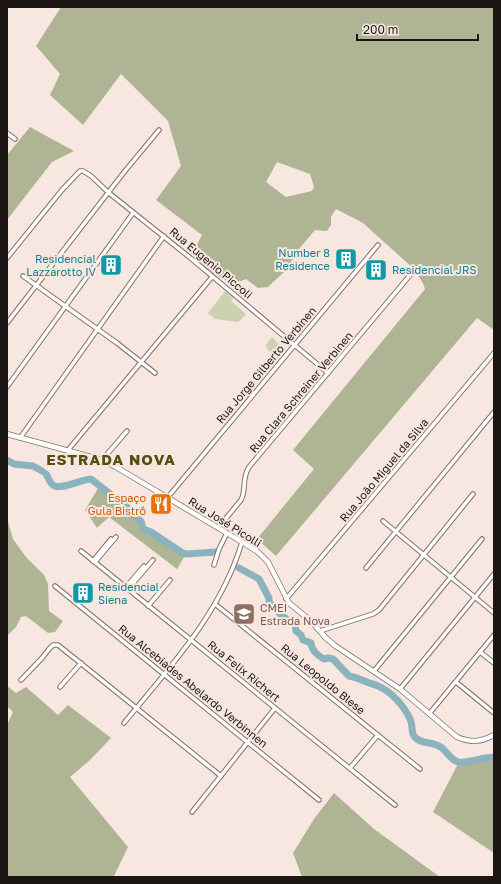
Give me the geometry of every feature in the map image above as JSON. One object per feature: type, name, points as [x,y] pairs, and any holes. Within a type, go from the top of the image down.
[{"type":"street","points":[[7,323],[125,171],[159,130]]},
{"type":"street","points":[[7,133],[15,139]]},
{"type":"street","name":"Rua Eugenio Piccoli","points":[[7,258],[62,190],[80,171],[83,171],[133,213],[164,236],[328,373]]},
{"type":"street","points":[[7,387],[133,213]]},
{"type":"street","points":[[20,438],[164,236]]},
{"type":"street","name":"Rua Jorge Gilberto Verbinen","points":[[168,497],[378,245]]},
{"type":"street","name":"Rua Clara Schreiner Verbinen","points":[[218,528],[242,500],[245,474],[249,467],[411,274]]},
{"type":"street","points":[[23,276],[98,329],[155,373]]},
{"type":"street","points":[[68,450],[212,277]]},
{"type":"street","name":"Rua João Miguel da Silva","points":[[286,599],[494,353]]},
{"type":"street","points":[[366,568],[494,412]]},
{"type":"street","points":[[102,460],[127,431]]},
{"type":"street","name":"Rua José Picolli","points":[[7,434],[102,460],[124,471],[242,542],[258,552],[265,559],[273,571],[286,599],[311,621],[334,645],[400,689],[457,737],[466,741],[479,741],[494,735]]},
{"type":"street","points":[[320,631],[376,612],[474,494]]},
{"type":"street","points":[[383,521],[423,556],[494,613]]},
{"type":"street","points":[[214,565],[227,533]]},
{"type":"street","points":[[94,561],[115,536]]},
{"type":"street","points":[[374,671],[482,539]]},
{"type":"street","points":[[124,723],[192,640],[215,604],[231,572],[242,542]]},
{"type":"street","name":"Rua Felix Richert","points":[[81,551],[395,805]]},
{"type":"street","points":[[127,588],[153,560]]},
{"type":"street","points":[[127,588],[144,566]]},
{"type":"street","points":[[400,689],[494,574]]},
{"type":"street","points":[[148,606],[170,580]]},
{"type":"street","name":"Rua Alcebiades Abelardo Verbinnen","points":[[55,586],[319,800]]},
{"type":"street","name":"Rua Leopoldo Blese","points":[[215,604],[420,769]]},
{"type":"street","points":[[429,714],[494,635]]},
{"type":"street","points":[[21,680],[53,645],[58,645],[221,776]]},
{"type":"street","points":[[480,652],[494,663]]},
{"type":"street","points":[[60,687],[80,663]]},
{"type":"street","points":[[456,682],[494,713]]},
{"type":"street","points":[[192,812],[275,708]]},
{"type":"street","points":[[350,768],[378,735]]},
{"type":"green space","points":[[61,7],[494,7],[494,330],[477,318],[276,556],[257,539],[314,469],[293,450],[425,289],[423,283],[414,269],[363,223],[336,209],[331,217],[331,225],[327,231],[315,230],[299,249],[285,271],[268,287],[258,288],[246,279],[231,281],[216,275],[192,254],[202,235],[156,200],[181,166],[168,121],[121,74],[83,125],[50,95],[60,74],[36,46]],"holes":[[[277,162],[310,174],[314,187],[312,191],[286,197],[266,182]]]},
{"type":"green space","points":[[30,127],[74,151],[52,162],[7,220],[7,155]]},
{"type":"green space","points":[[225,291],[233,298],[231,301],[246,314],[240,321],[237,322],[215,319],[208,313]]},
{"type":"green space","points":[[272,337],[284,350],[278,359],[267,349],[266,345]]},
{"type":"green space","points":[[100,485],[127,507],[131,514],[141,521],[143,529],[180,552],[186,554],[177,569],[109,517],[97,528],[85,510]]},
{"type":"green space","points":[[7,518],[13,539],[26,557],[44,575],[48,584],[49,611],[63,621],[55,632],[48,633],[26,616],[21,617],[16,627],[7,636]]},
{"type":"green space","points":[[7,686],[16,693],[26,687],[58,715],[68,705],[111,738],[90,760],[70,777],[128,847],[114,876],[116,877],[7,877],[7,725],[13,712],[7,706]]},
{"type":"green space","points":[[484,757],[494,757],[494,853],[433,812],[459,762],[467,762]]},
{"type":"green space","points":[[334,793],[374,829],[440,877],[302,877],[293,853],[314,819]]},
{"type":"waterway","points":[[7,460],[14,464],[33,466],[42,471]]},
{"type":"waterway","points":[[46,474],[52,484],[61,487],[91,479],[127,507],[131,514],[141,521],[143,529],[151,532],[181,552],[186,554],[216,552]]},
{"type":"waterway","points":[[239,568],[259,579],[269,598],[269,602],[281,615],[293,622],[296,631],[301,635],[303,640],[311,643],[312,648],[317,654],[324,659],[333,659],[349,676],[377,685],[393,696],[401,704],[411,721],[413,734],[417,739],[439,746],[453,760],[458,762],[494,757]]},
{"type":"place","name":"Number 8 Residence","points":[[346,259]]},
{"type":"place","name":"Residencial Lazzarotto IV","points":[[111,265]]},
{"type":"place","name":"Residencial JRS","points":[[376,270]]},
{"type":"place","name":"Espaço Gula Bistrô","points":[[161,504]]},
{"type":"place","name":"Residencial Siena","points":[[83,593]]},
{"type":"place","name":"CMEI Estrada Nova","points":[[244,614]]},
{"type":"district","name":"ESTRADA NOVA","points":[[111,460]]}]
